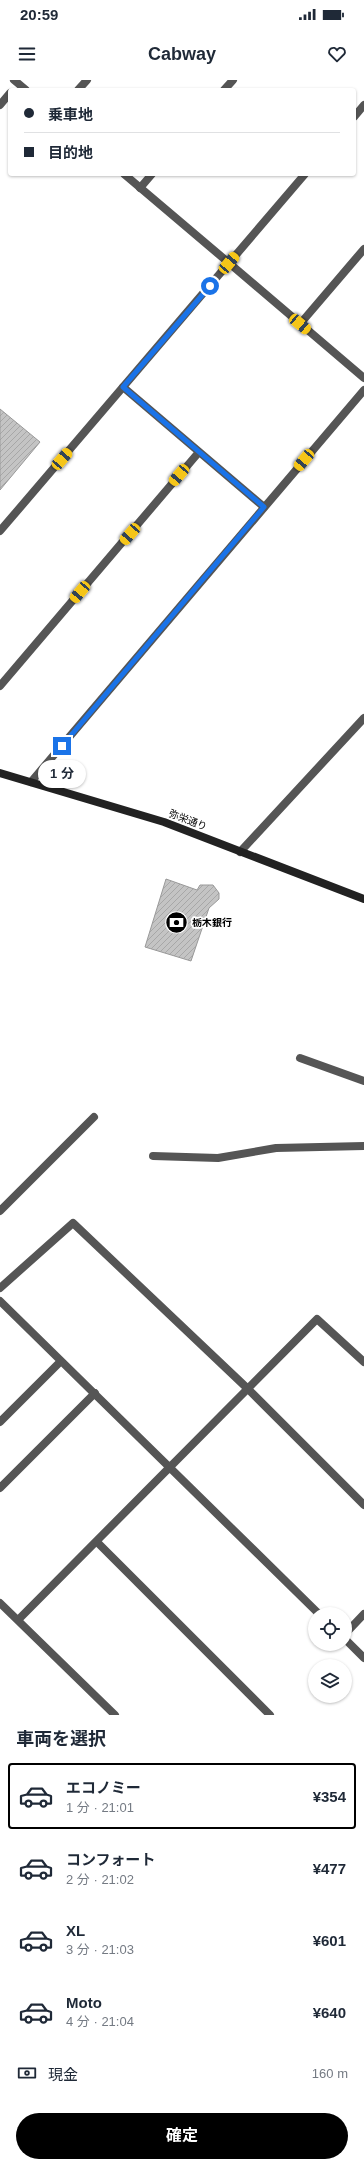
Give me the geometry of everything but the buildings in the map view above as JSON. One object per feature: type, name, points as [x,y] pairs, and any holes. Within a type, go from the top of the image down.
[{"type":"street","points":[[80,88],[87,80]]},
{"type":"street","points":[[226,88],[233,80]]},
{"type":"street","points":[[0,105],[8,95]]},
{"type":"street","points":[[356,115],[364,105]]},
{"type":"street","points":[[126,176],[364,378]]},
{"type":"street","points":[[140,188],[150,176]]},
{"type":"street","points":[[0,531],[303,176]]},
{"type":"street","points":[[300,324],[364,250]]},
{"type":"street","points":[[123,387],[264,507]]},
{"type":"street","points":[[31,782],[364,390]]},
{"type":"street","points":[[0,686],[199,452]]},
{"type":"street","points":[[240,852],[364,718]]},
{"type":"street","name":"弥栄通り","points":[[0,773],[164,822],[364,899]]},
{"type":"street","points":[[300,1058],[364,1081]]},
{"type":"street","points":[[0,1211],[94,1117]]},
{"type":"street","points":[[153,1156],[218,1158],[276,1148],[364,1146]]},
{"type":"street","points":[[0,1288],[73,1223],[248,1389],[364,1505]]},
{"type":"street","points":[[0,1301],[312,1607]]},
{"type":"street","points":[[18,1620],[317,1319],[364,1362]]},
{"type":"street","points":[[0,1422],[61,1360]]},
{"type":"street","points":[[0,1488],[95,1393]]},
{"type":"street","points":[[96,1542],[270,1715]]},
{"type":"street","points":[[0,1603],[115,1715]]},
{"type":"street","points":[[352,1627],[364,1614]]},
{"type":"street","points":[[352,1646],[364,1658]]},
{"type":"place","name":"栃木銀行","points":[[177,922]]},
{"type":"route","points":[[62,746],[264,507],[123,387],[210,286]]}]
